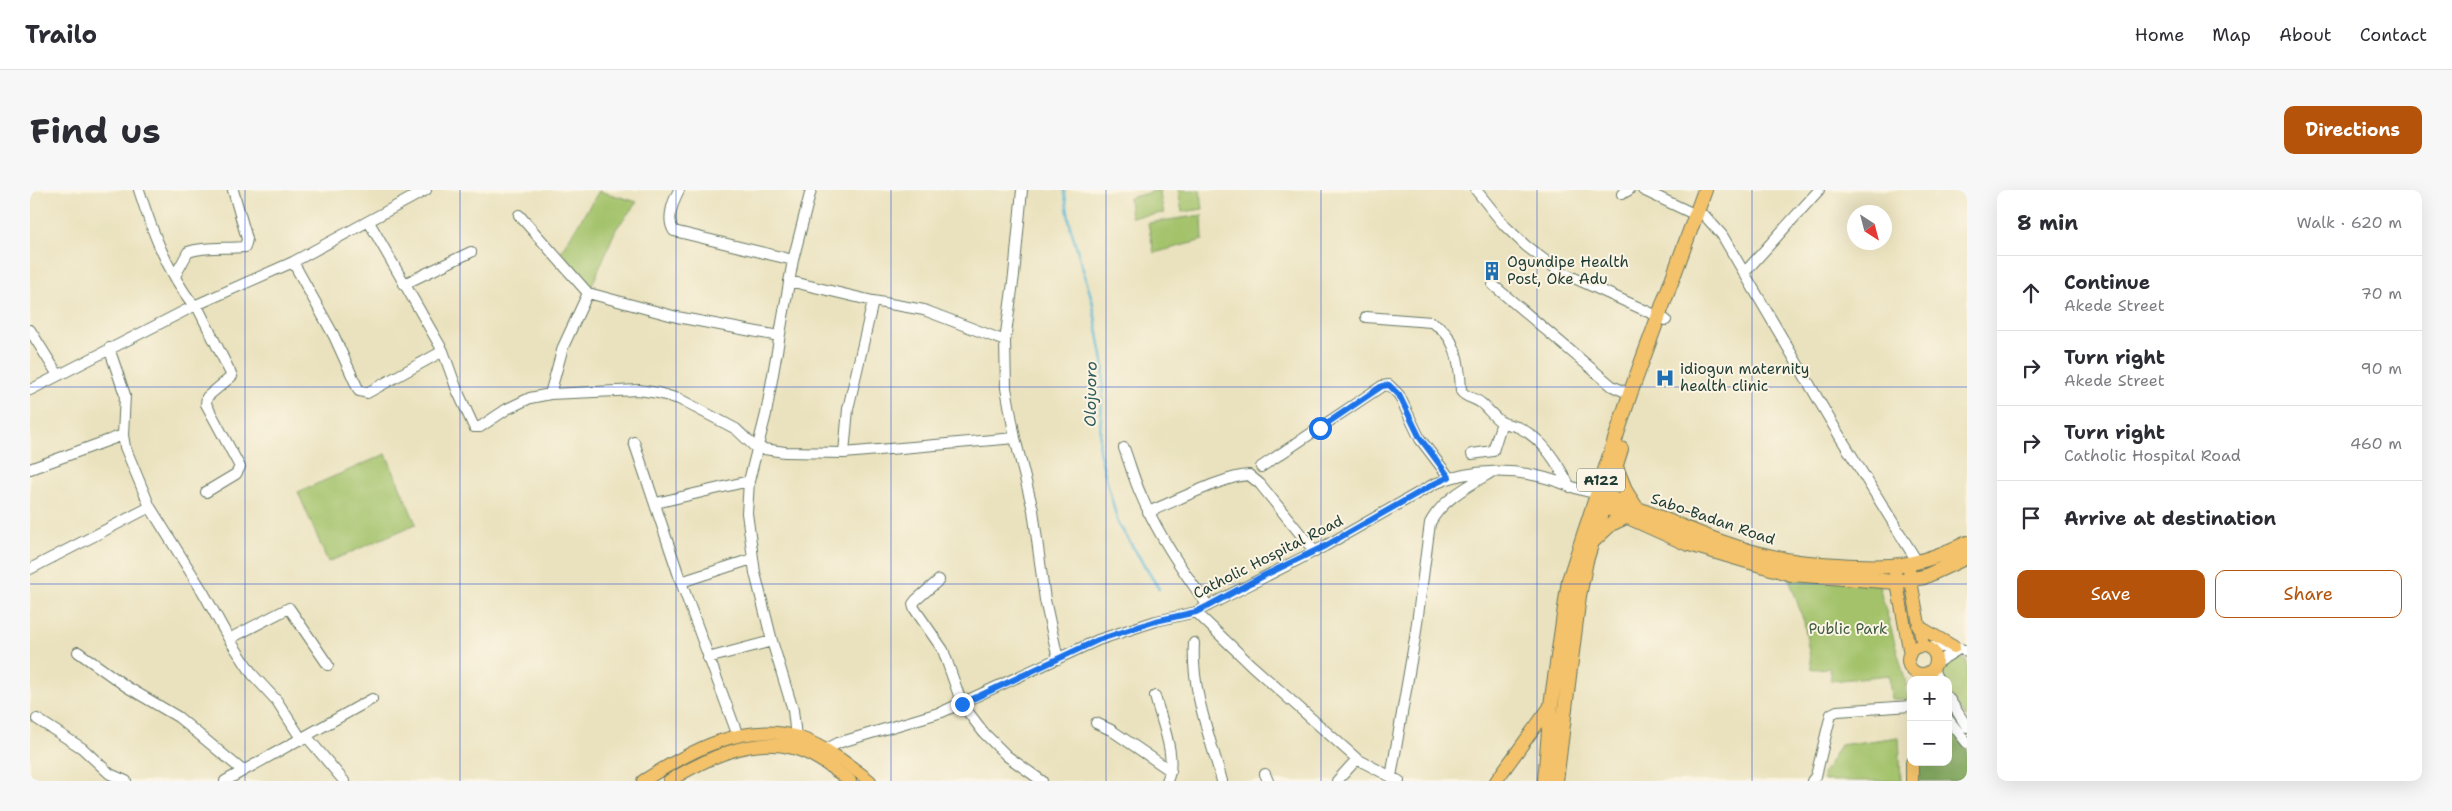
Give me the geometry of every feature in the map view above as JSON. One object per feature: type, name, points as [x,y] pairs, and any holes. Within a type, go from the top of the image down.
[{"type":"highway","name":"A122","points":[[1701,216],[1705,190]]},
{"type":"highway","name":"A122","points":[[1545,781],[1552,705],[1569,580],[1630,394],[1662,319],[1701,216],[1714,190]]},
{"type":"highway","name":"A122","points":[[1556,781],[1579,596],[1597,498],[1616,467],[1662,319]]},
{"type":"highway","points":[[1590,543],[1604,529],[1638,515],[1616,467]]},
{"type":"highway","name":"Sabo-Badan Road","points":[[1597,498],[1638,515],[1779,559],[1799,562],[1894,567],[1913,564],[1967,543]]},
{"type":"highway","name":"Sabo-Badan Road","points":[[1638,515],[1686,543],[1777,571],[1817,576],[1896,582],[1911,580],[1938,571],[1967,556]]},
{"type":"main road","points":[[1913,564],[1911,580],[1918,626],[1925,647]]},
{"type":"main road","points":[[1894,567],[1910,654],[1909,666],[1914,676],[1932,673],[1933,652],[1925,647],[1915,648],[1910,654]]},
{"type":"main road","points":[[1918,626],[1960,649]]},
{"type":"main road","points":[[1496,781],[1552,705]]},
{"type":"main road","points":[[643,781],[697,749],[738,736],[761,734],[796,737],[825,750],[870,781]]},
{"type":"main road","points":[[668,781],[720,755],[745,748],[778,746],[793,748],[820,760],[850,781]]},
{"type":"main road","points":[[1912,766],[1912,781]]},
{"type":"main road","points":[[1917,781],[1918,766]]},
{"type":"street","points":[[139,190],[153,236],[175,276],[196,306],[232,376],[207,397],[206,404],[240,467],[236,474],[206,492]]},
{"type":"street","points":[[175,276],[188,252],[201,247],[225,250],[245,247],[247,240],[233,190]]},
{"type":"street","points":[[30,390],[109,348],[293,262],[369,222],[411,194],[426,190]]},
{"type":"street","points":[[678,190],[670,217],[671,227],[674,231],[793,260]]},
{"type":"street","points":[[796,737],[793,710],[772,641],[752,559],[747,527],[750,481],[756,448],[766,414],[793,260],[812,190]]},
{"type":"street","points":[[1022,190],[1014,275],[1005,341],[1006,388],[1033,510],[1044,600],[1058,659]]},
{"type":"street","points":[[1476,190],[1506,226],[1526,246],[1559,271],[1662,319]]},
{"type":"street","points":[[1643,190],[1701,216],[1722,235],[1913,564]]},
{"type":"street","points":[[1745,272],[1819,190]]},
{"type":"street","points":[[519,215],[588,293],[677,317],[780,336]]},
{"type":"street","points":[[369,222],[442,351],[474,427],[480,427],[519,402],[550,394],[639,390],[658,393],[680,400],[736,430],[756,448],[785,452],[844,453],[1016,438]]},
{"type":"street","points":[[404,284],[471,252]]},
{"type":"street","points":[[293,262],[334,336],[359,391],[366,393],[442,351]]},
{"type":"street","points":[[789,281],[872,301],[941,314],[1005,341]]},
{"type":"street","points":[[1493,285],[1612,386],[1630,394]]},
{"type":"street","points":[[550,394],[563,347],[588,293]]},
{"type":"street","points":[[844,453],[848,410],[872,301]]},
{"type":"street","points":[[1366,317],[1431,322],[1439,326],[1446,332],[1459,361],[1461,391],[1479,402],[1502,422],[1519,427],[1547,449],[1570,487]]},
{"type":"street","points":[[30,330],[58,375]]},
{"type":"street","points":[[109,348],[126,395],[123,435],[125,447],[150,507],[203,592],[229,639],[253,675],[277,701],[304,739],[344,781]]},
{"type":"street","points":[[1261,467],[1382,386],[1389,385],[1399,395],[1420,438],[1449,477]]},
{"type":"street","points":[[1472,454],[1493,452],[1502,422]]},
{"type":"street","points":[[30,468],[123,435]]},
{"type":"street","points":[[634,442],[681,582],[738,736]]},
{"type":"street","points":[[1124,448],[1148,512],[1171,553],[1208,606]]},
{"type":"street","points":[[1196,612],[1251,665],[1357,759],[1395,779],[1430,523],[1438,511],[1455,495],[1491,472]]},
{"type":"street","name":"Catholic Hospital Road","points":[[825,750],[838,743],[962,704],[1122,631],[1196,612],[1265,575],[1315,552],[1449,477],[1491,472],[1533,475],[1597,498]]},
{"type":"street","points":[[1148,512],[1241,475],[1249,475],[1260,484],[1315,552]]},
{"type":"street","points":[[656,503],[750,481]]},
{"type":"street","points":[[30,569],[150,507]]},
{"type":"street","points":[[681,582],[752,559]]},
{"type":"street","points":[[939,580],[916,600],[914,608],[943,650],[962,704],[996,746],[1042,781]]},
{"type":"street","points":[[229,639],[289,608],[328,665]]},
{"type":"street","points":[[708,658],[772,641]]},
{"type":"street","points":[[1194,643],[1193,661],[1198,693],[1222,781]]},
{"type":"street","points":[[1925,647],[1960,649]]},
{"type":"street","points":[[1932,673],[1960,649]]},
{"type":"street","points":[[78,652],[127,687],[178,717],[242,770]]},
{"type":"street","points":[[1155,696],[1172,757],[1171,771],[1167,781]]},
{"type":"street","points":[[225,781],[242,770],[304,739],[372,699]]},
{"type":"street","points":[[1952,703],[1967,727]]},
{"type":"street","points":[[1815,779],[1831,714],[1837,711],[1907,706]]},
{"type":"street","points":[[37,719],[82,748],[110,774],[126,781]]},
{"type":"street","points":[[1950,721],[1967,743]]},
{"type":"street","points":[[1096,723],[1111,730],[1171,771]]},
{"type":"street","points":[[1337,781],[1357,759]]},
{"type":"green space","points":[[1159,190],[1164,213],[1131,217],[1129,198]]},
{"type":"green space","points":[[1178,190],[1200,190],[1203,209],[1182,212]]},
{"type":"green space","points":[[599,191],[637,202],[616,229],[591,288],[561,251]]},
{"type":"green space","points":[[1202,215],[1203,240],[1154,253],[1148,223]]},
{"type":"green space","points":[[386,454],[416,524],[328,562],[298,492]]},
{"type":"green space","name":"Public Park","points":[[1786,569],[1876,575],[1906,683],[1907,699],[1891,699],[1889,675],[1831,681],[1830,668],[1812,669],[1804,622]]},
{"type":"green space","points":[[1952,657],[1967,660],[1967,718],[1952,698],[1952,676],[1940,676],[1939,665]]},
{"type":"green space","points":[[1952,732],[1967,749],[1967,781],[1919,781],[1919,766],[1952,766]]},
{"type":"green space","points":[[1899,737],[1901,781],[1824,781],[1823,774],[1840,745]]},
{"type":"waterway","name":"Olojuoro","points":[[1064,190],[1071,229],[1092,300],[1104,367],[1099,451],[1118,523],[1159,589]]},
{"type":"place","name":"Ogundipe Health Post, Oke Adu","points":[[1492,271]]},
{"type":"place","name":"idiogun maternity health clinic","points":[[1665,378]]},
{"type":"route","points":[[962,704],[1098,640],[1156,621],[1196,612],[1265,575],[1307,556],[1449,477],[1431,455],[1408,418],[1399,395],[1389,385],[1382,386],[1320,428]]}]
